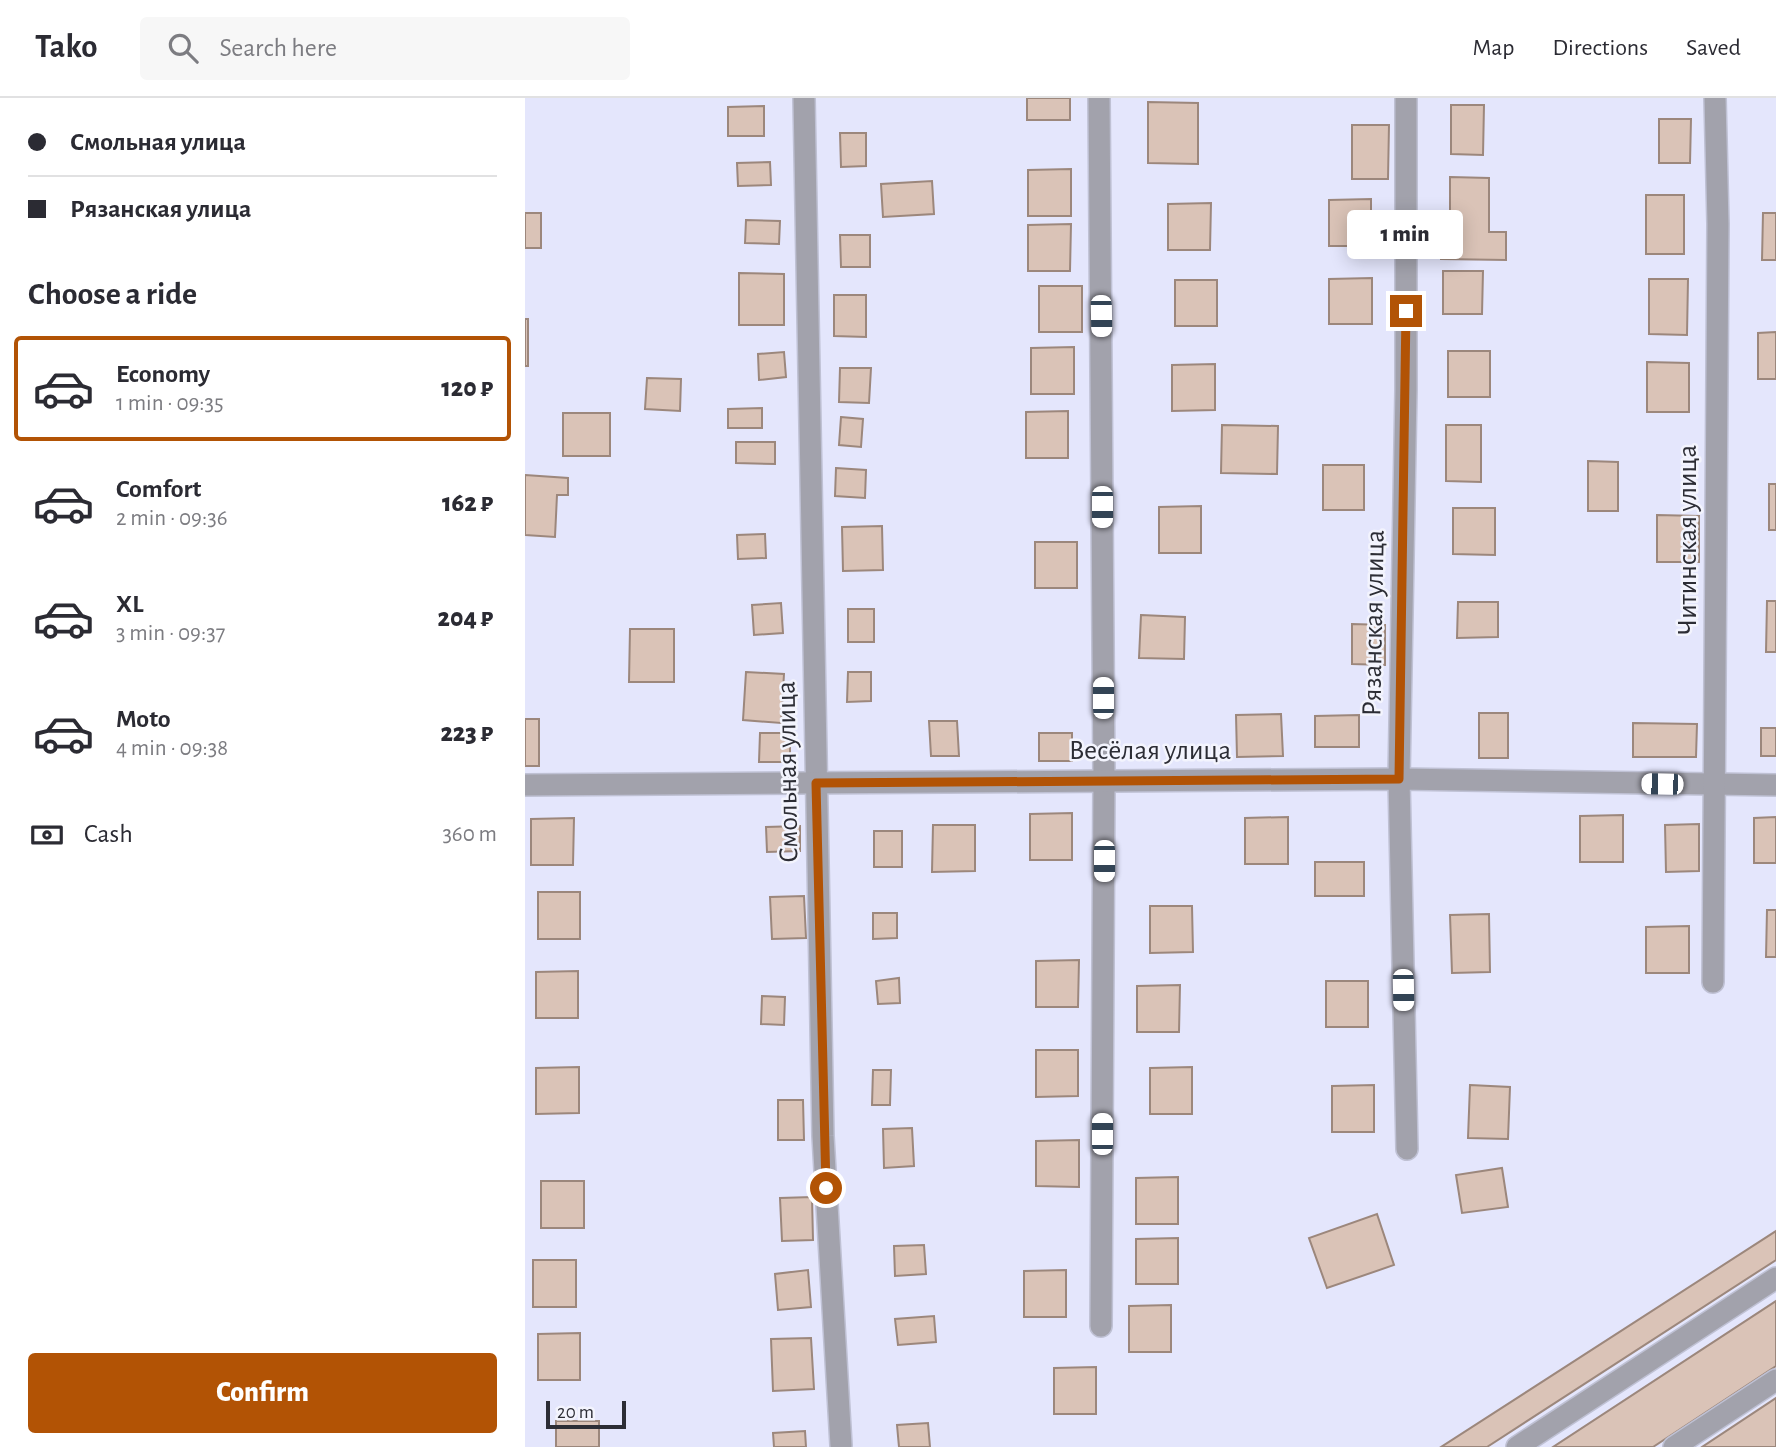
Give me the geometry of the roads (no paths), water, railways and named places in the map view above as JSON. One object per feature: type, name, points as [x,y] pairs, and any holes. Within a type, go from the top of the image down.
[{"type":"street","name":"Смольная улица","points":[[804,98],[823,1136],[841,1445]]},
{"type":"street","points":[[1099,98],[1104,779],[1101,1326]]},
{"type":"street","name":"Рязанская улица","points":[[1406,98],[1406,390],[1399,779],[1407,1149]]},
{"type":"street","name":"Читинская улица","points":[[1713,982],[1717,252],[1715,98]]},
{"type":"street","name":"Весёлая улица","points":[[525,785],[1104,779],[1399,779],[1776,785]]},
{"type":"street","points":[[1517,1447],[1776,1278]]},
{"type":"street","points":[[1674,1447],[1776,1380]]}]
